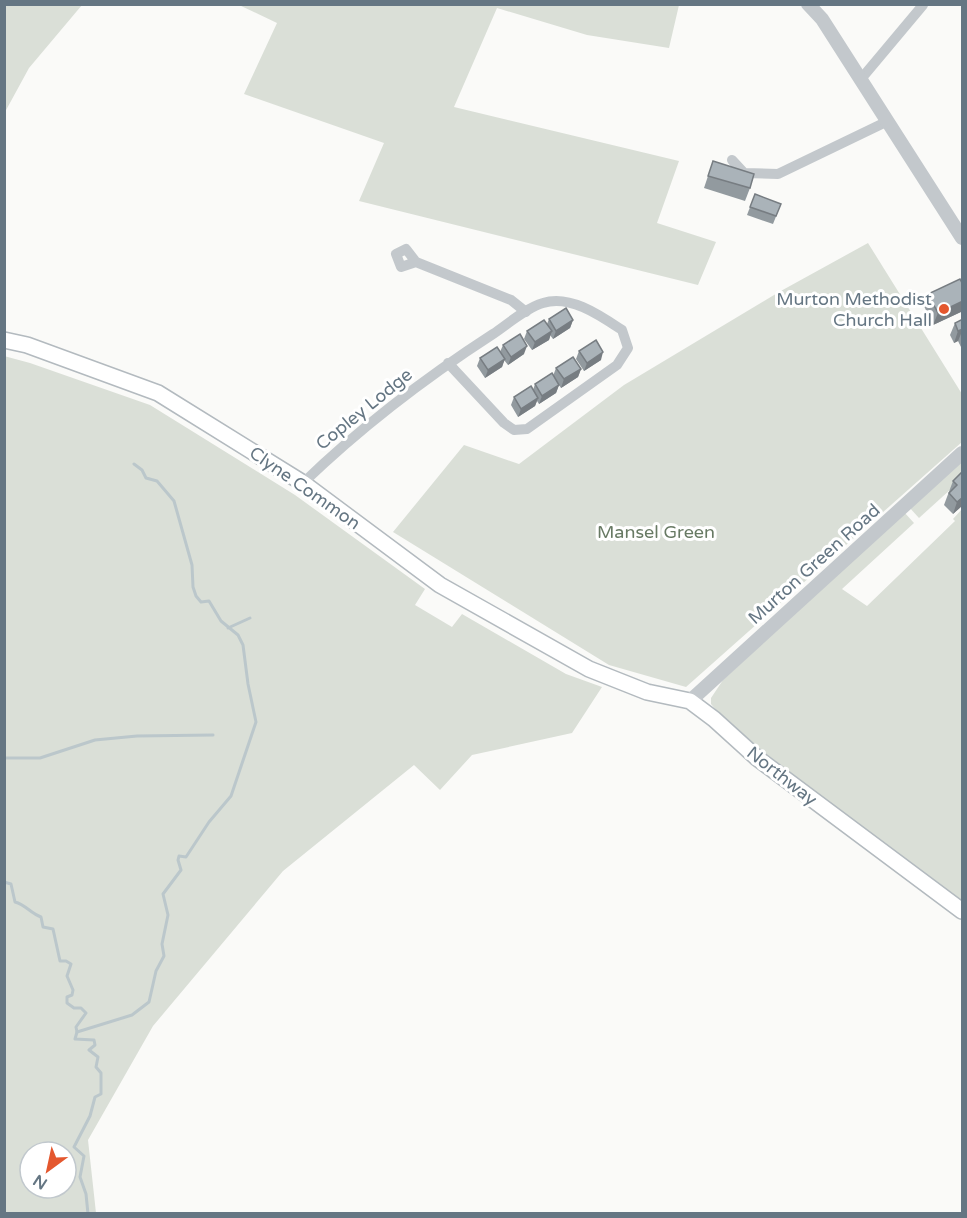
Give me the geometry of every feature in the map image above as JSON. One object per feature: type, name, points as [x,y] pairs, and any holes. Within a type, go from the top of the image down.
[{"type":"main road","name":"Clyne Common","points":[[4,340],[27,345],[158,393],[303,483],[440,585],[589,669]]},
{"type":"main road","name":"Northway","points":[[589,669],[647,692],[690,701],[714,719],[757,758],[963,911]]},
{"type":"street","points":[[807,4],[822,19],[963,238]]},
{"type":"street","points":[[817,4],[822,19]]},
{"type":"street","points":[[861,79],[923,5]]},
{"type":"street","points":[[732,160],[744,173],[778,174],[888,121]]},
{"type":"street","points":[[416,262],[511,300],[526,312]]},
{"type":"street","name":"Copley Lodge","points":[[303,483],[341,446],[448,363],[543,303],[565,302],[598,314],[622,330],[628,348],[617,365],[527,429],[514,430],[504,423],[448,363]]},
{"type":"street","name":"Murton Green Road","points":[[690,701],[963,453]]},
{"type":"green space","points":[[5,4],[82,5],[29,68],[5,112]]},
{"type":"green space","points":[[239,5],[679,5],[669,48],[587,35],[497,8],[454,107],[679,161],[657,223],[716,242],[698,285],[359,201],[384,143],[244,94],[277,23]]},
{"type":"green space","name":"Mansel Green","points":[[868,243],[962,394],[962,442],[686,687],[609,665],[393,532],[464,445],[519,464],[624,385],[779,292]]},
{"type":"green space","points":[[4,356],[150,405],[295,495],[425,589],[415,605],[452,627],[462,614],[566,674],[602,687],[572,733],[472,755],[440,790],[414,765],[283,871],[153,1026],[88,1140],[96,1213],[5,1213]]},
{"type":"green space","points":[[962,458],[962,479],[919,518],[909,507]]},
{"type":"green space","points":[[962,509],[962,905],[757,747],[717,711],[711,704],[711,698],[723,680],[904,512],[914,523],[842,589],[867,606],[955,521],[953,519]]},
{"type":"building","points":[[713,161],[754,174],[750,188],[708,176]]},
{"type":"building","points":[[755,194],[781,204],[776,216],[750,207]]},
{"type":"building","points":[[960,279],[963,285],[963,301],[938,313],[928,294]]},
{"type":"building","points":[[566,308],[573,320],[556,331],[549,319]]},
{"type":"building","points":[[963,319],[963,329],[958,331],[955,323]]},
{"type":"building","points":[[544,320],[552,331],[535,342],[527,331]]},
{"type":"building","points":[[520,334],[527,346],[511,357],[503,345]]},
{"type":"building","points":[[596,340],[603,352],[587,363],[579,351]]},
{"type":"building","points":[[497,347],[505,359],[488,370],[480,358]]},
{"type":"building","points":[[573,357],[581,369],[564,379],[556,368]]},
{"type":"building","points":[[552,373],[559,385],[542,396],[535,384]]},
{"type":"building","points":[[531,386],[538,398],[521,409],[514,397]]},
{"type":"building","points":[[961,473],[963,474],[963,497],[957,502],[949,493],[957,485],[953,481]]},
{"type":"waterway","points":[[77,1032],[132,1015],[149,1002],[156,971],[164,956],[162,944],[168,915],[163,894],[181,870],[179,856],[186,857],[209,822],[231,796],[256,722],[243,645],[238,635],[221,621],[209,601],[201,602],[196,596],[193,587],[192,565],[174,501],[157,481],[146,478],[142,470],[134,464]]},
{"type":"waterway","points":[[228,628],[250,618]]},
{"type":"waterway","points":[[4,758],[40,758],[95,740],[137,736],[213,735]]},
{"type":"waterway","points":[[4,882],[11,884],[15,902],[41,917],[43,927],[53,929],[60,961],[71,964],[67,976],[73,990],[72,995],[67,997],[67,1003],[74,1008],[81,1008],[86,1013],[76,1027],[75,1039],[94,1040],[95,1045],[89,1050],[98,1057],[96,1067],[101,1073],[101,1094],[95,1097],[90,1116],[74,1147],[84,1156],[80,1177],[86,1194],[88,1214]]},
{"type":"place","name":"Murton Methodist Church Hall","points":[[944,309]]}]
